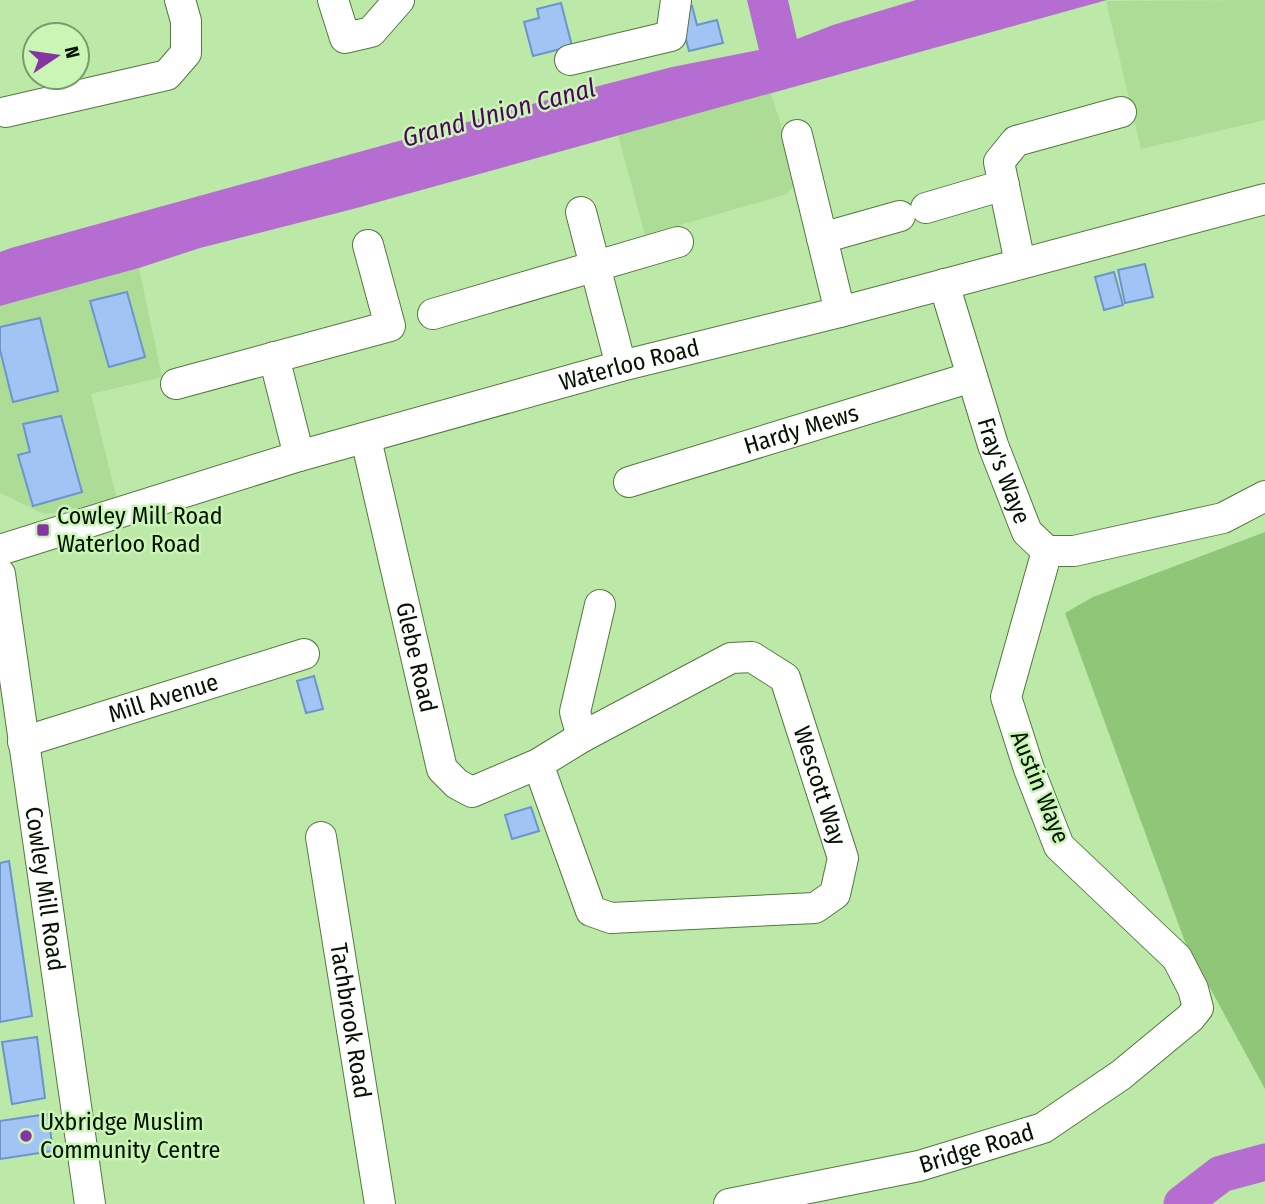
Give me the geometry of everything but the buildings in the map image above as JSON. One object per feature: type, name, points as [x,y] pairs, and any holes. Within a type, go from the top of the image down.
[{"type":"street","points":[[6,112],[167,75],[186,53],[186,21],[180,0]]},
{"type":"street","points":[[333,0],[345,38],[372,32],[399,0]]},
{"type":"street","points":[[570,60],[671,36],[676,0]]},
{"type":"street","points":[[1020,263],[999,162],[1016,141],[1121,112]]},
{"type":"street","points":[[797,135],[840,312]]},
{"type":"street","points":[[822,239],[1004,185]]},
{"type":"street","name":"Waterloo Road","points":[[0,550],[299,456],[621,366],[840,312],[1265,199]]},
{"type":"street","points":[[581,212],[621,366]]},
{"type":"street","points":[[433,314],[678,242]]},
{"type":"street","points":[[176,384],[390,326],[368,245]]},
{"type":"street","name":"Fray's Waye","points":[[944,284],[993,445],[1027,532],[1047,551],[1074,551],[1223,518],[1265,496]]},
{"type":"street","points":[[274,357],[299,456]]},
{"type":"street","name":"Hardy Mews","points":[[629,482],[972,377]]},
{"type":"street","name":"Glebe Road","points":[[366,439],[442,769],[457,784],[472,792],[538,764]]},
{"type":"street","name":"Austin Waye","points":[[1047,551],[1006,697],[1029,769],[1059,846],[1177,958],[1198,1007],[1190,1018]]},
{"type":"street","name":"Cowley Mill Road","points":[[0,574],[90,1204]]},
{"type":"street","points":[[582,737],[575,712],[600,604]]},
{"type":"street","name":"Mill Avenue","points":[[23,742],[304,654]]},
{"type":"street","name":"Wescott Way","points":[[752,657],[785,678],[844,858],[835,894],[815,908],[611,918],[591,911],[538,764],[582,737],[731,658],[752,657]]},
{"type":"street","name":"Tachbrook Road","points":[[321,837],[380,1204]]},
{"type":"street","name":"Bridge Road","points":[[729,1204],[919,1166],[1043,1128],[1121,1075],[1190,1018]]},
{"type":"shaded area","points":[[747,0],[788,0],[797,39],[916,0],[1107,0],[353,209],[200,248],[139,268],[0,306],[0,252],[11,248],[587,89],[672,67],[759,50]]},
{"type":"shaded area","points":[[1265,0],[1265,120],[1141,149],[1106,1]]},
{"type":"shaded area","points":[[771,93],[798,180],[787,194],[645,235],[618,135]]},
{"type":"shaded area","points":[[139,268],[162,377],[91,394],[117,500],[91,508],[44,514],[0,493],[0,306]]},
{"type":"shaded area","points":[[1265,532],[1265,1089],[1185,942],[1065,613],[1093,597]]},
{"type":"waterway","points":[[1182,1204],[1221,1174],[1265,1162]]},
{"type":"place","name":"Cowley Mill Road Waterloo Road","points":[[43,530]]},
{"type":"place","name":"Uxbridge Muslim Community Centre","points":[[26,1136]]},
{"type":"water label","name":"Grand Union Canal","points":[[499,113]]}]
